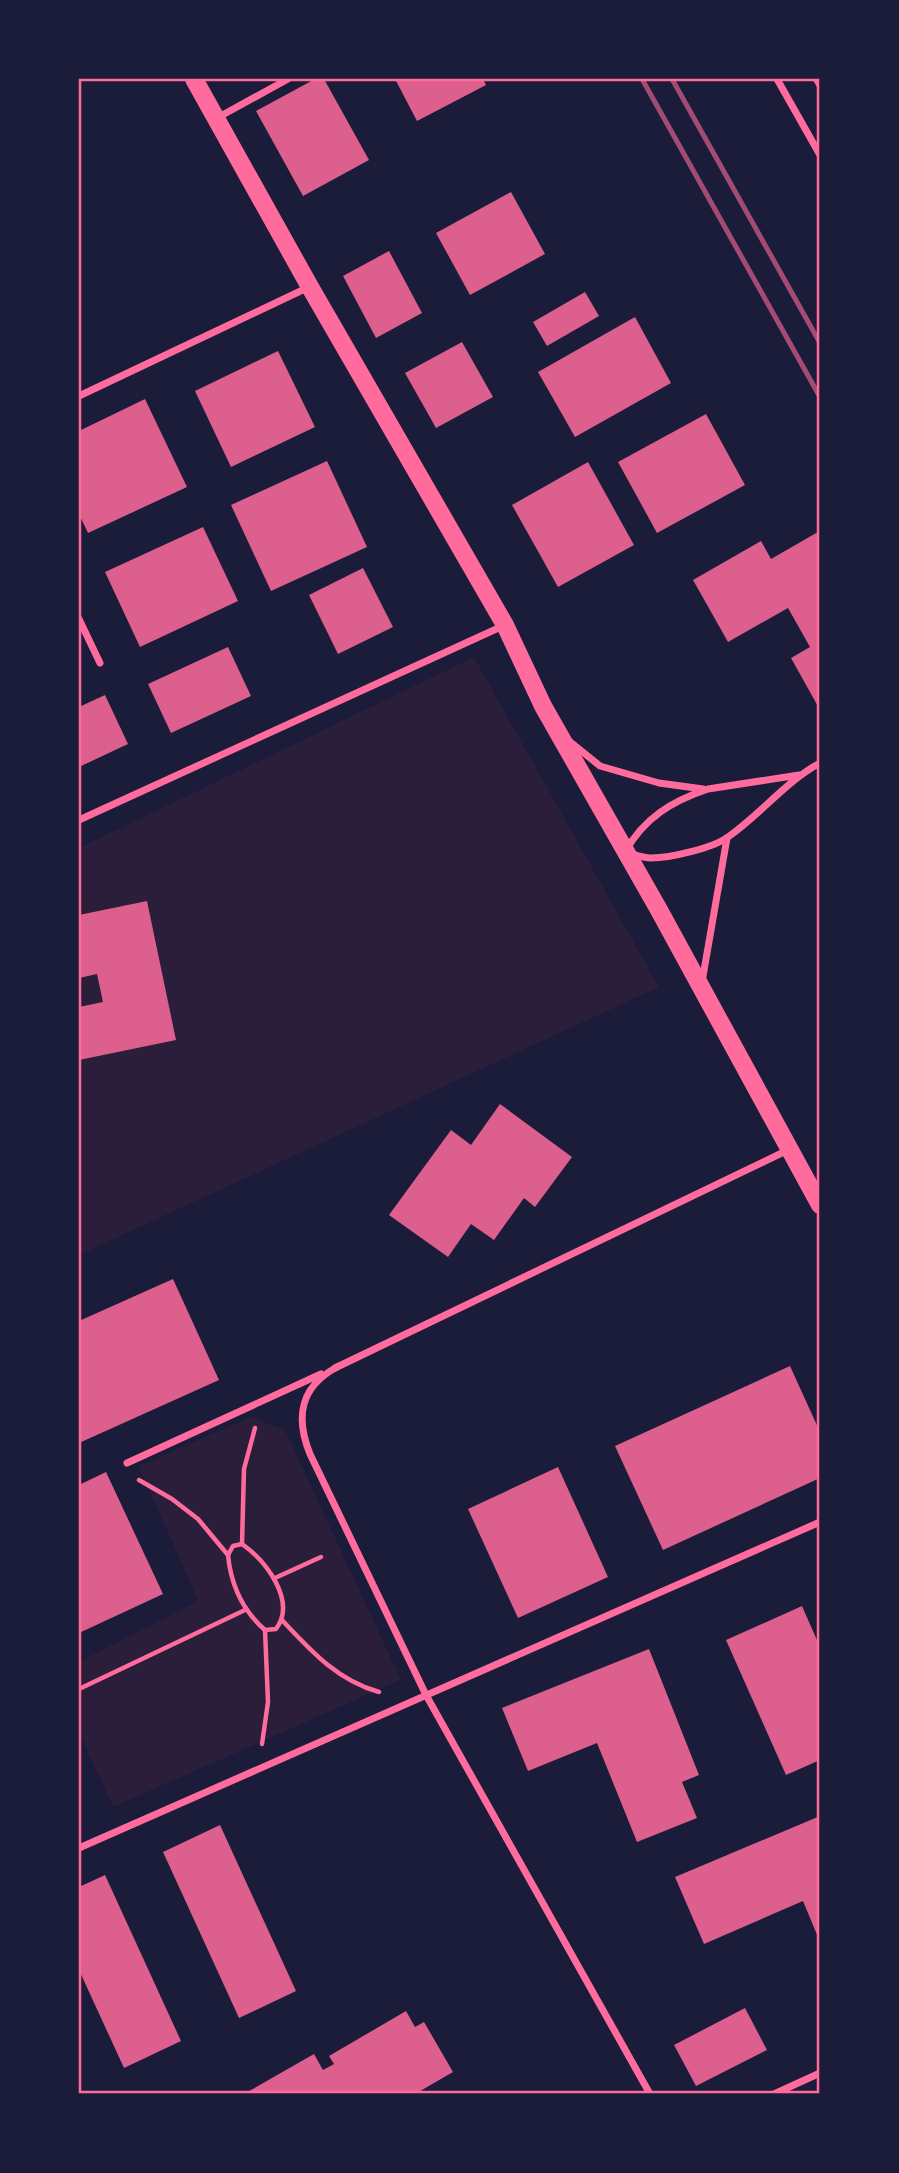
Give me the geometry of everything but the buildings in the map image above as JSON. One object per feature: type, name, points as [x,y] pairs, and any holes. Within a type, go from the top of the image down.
[{"type":"main road","points":[[194,79],[310,287],[505,625],[543,706],[820,1205]]},
{"type":"street","points":[[217,118],[288,79]]},
{"type":"street","points":[[777,79],[820,155]]},
{"type":"street","points":[[79,396],[310,287]]},
{"type":"street","points":[[79,619],[100,663]]},
{"type":"street","points":[[79,820],[505,625]]},
{"type":"street","points":[[559,733],[600,766],[659,783],[708,789]]},
{"type":"street","points":[[799,775],[708,789],[679,801],[652,817],[635,834],[625,852],[650,858],[661,857],[727,838],[799,775],[820,763]]},
{"type":"street","points":[[701,987],[727,838]]},
{"type":"street","points":[[127,1463],[337,1367],[788,1150]]},
{"type":"street","points":[[337,1367],[319,1380],[305,1398],[301,1419],[304,1437],[426,1695],[650,2094]]},
{"type":"street","points":[[79,1847],[820,1522]]},
{"type":"street","points":[[774,2094],[820,2073]]},
{"type":"path","points":[[815,79],[820,88]]},
{"type":"path","points":[[242,1544],[244,1468],[255,1429]]},
{"type":"path","points":[[135,1478],[173,1499],[198,1519],[228,1555],[238,1597],[245,1610],[265,1630],[268,1702],[262,1749]]},
{"type":"path","points":[[228,1555],[233,1546],[242,1544],[253,1552],[275,1578],[282,1604],[282,1620],[276,1629],[265,1630]]},
{"type":"path","points":[[275,1578],[321,1557]]},
{"type":"path","points":[[79,1689],[245,1610]]},
{"type":"path","points":[[282,1620],[321,1662],[367,1689],[386,1695]]},
{"type":"shaded area","points":[[474,657],[659,987],[79,1255],[79,848]]},
{"type":"shaded area","points":[[251,1417],[285,1430],[401,1680],[113,1807],[79,1732],[79,1662],[198,1601],[139,1466]]},
{"type":"railway","points":[[642,79],[820,397]]},
{"type":"railway","points":[[672,79],[820,343]]}]
